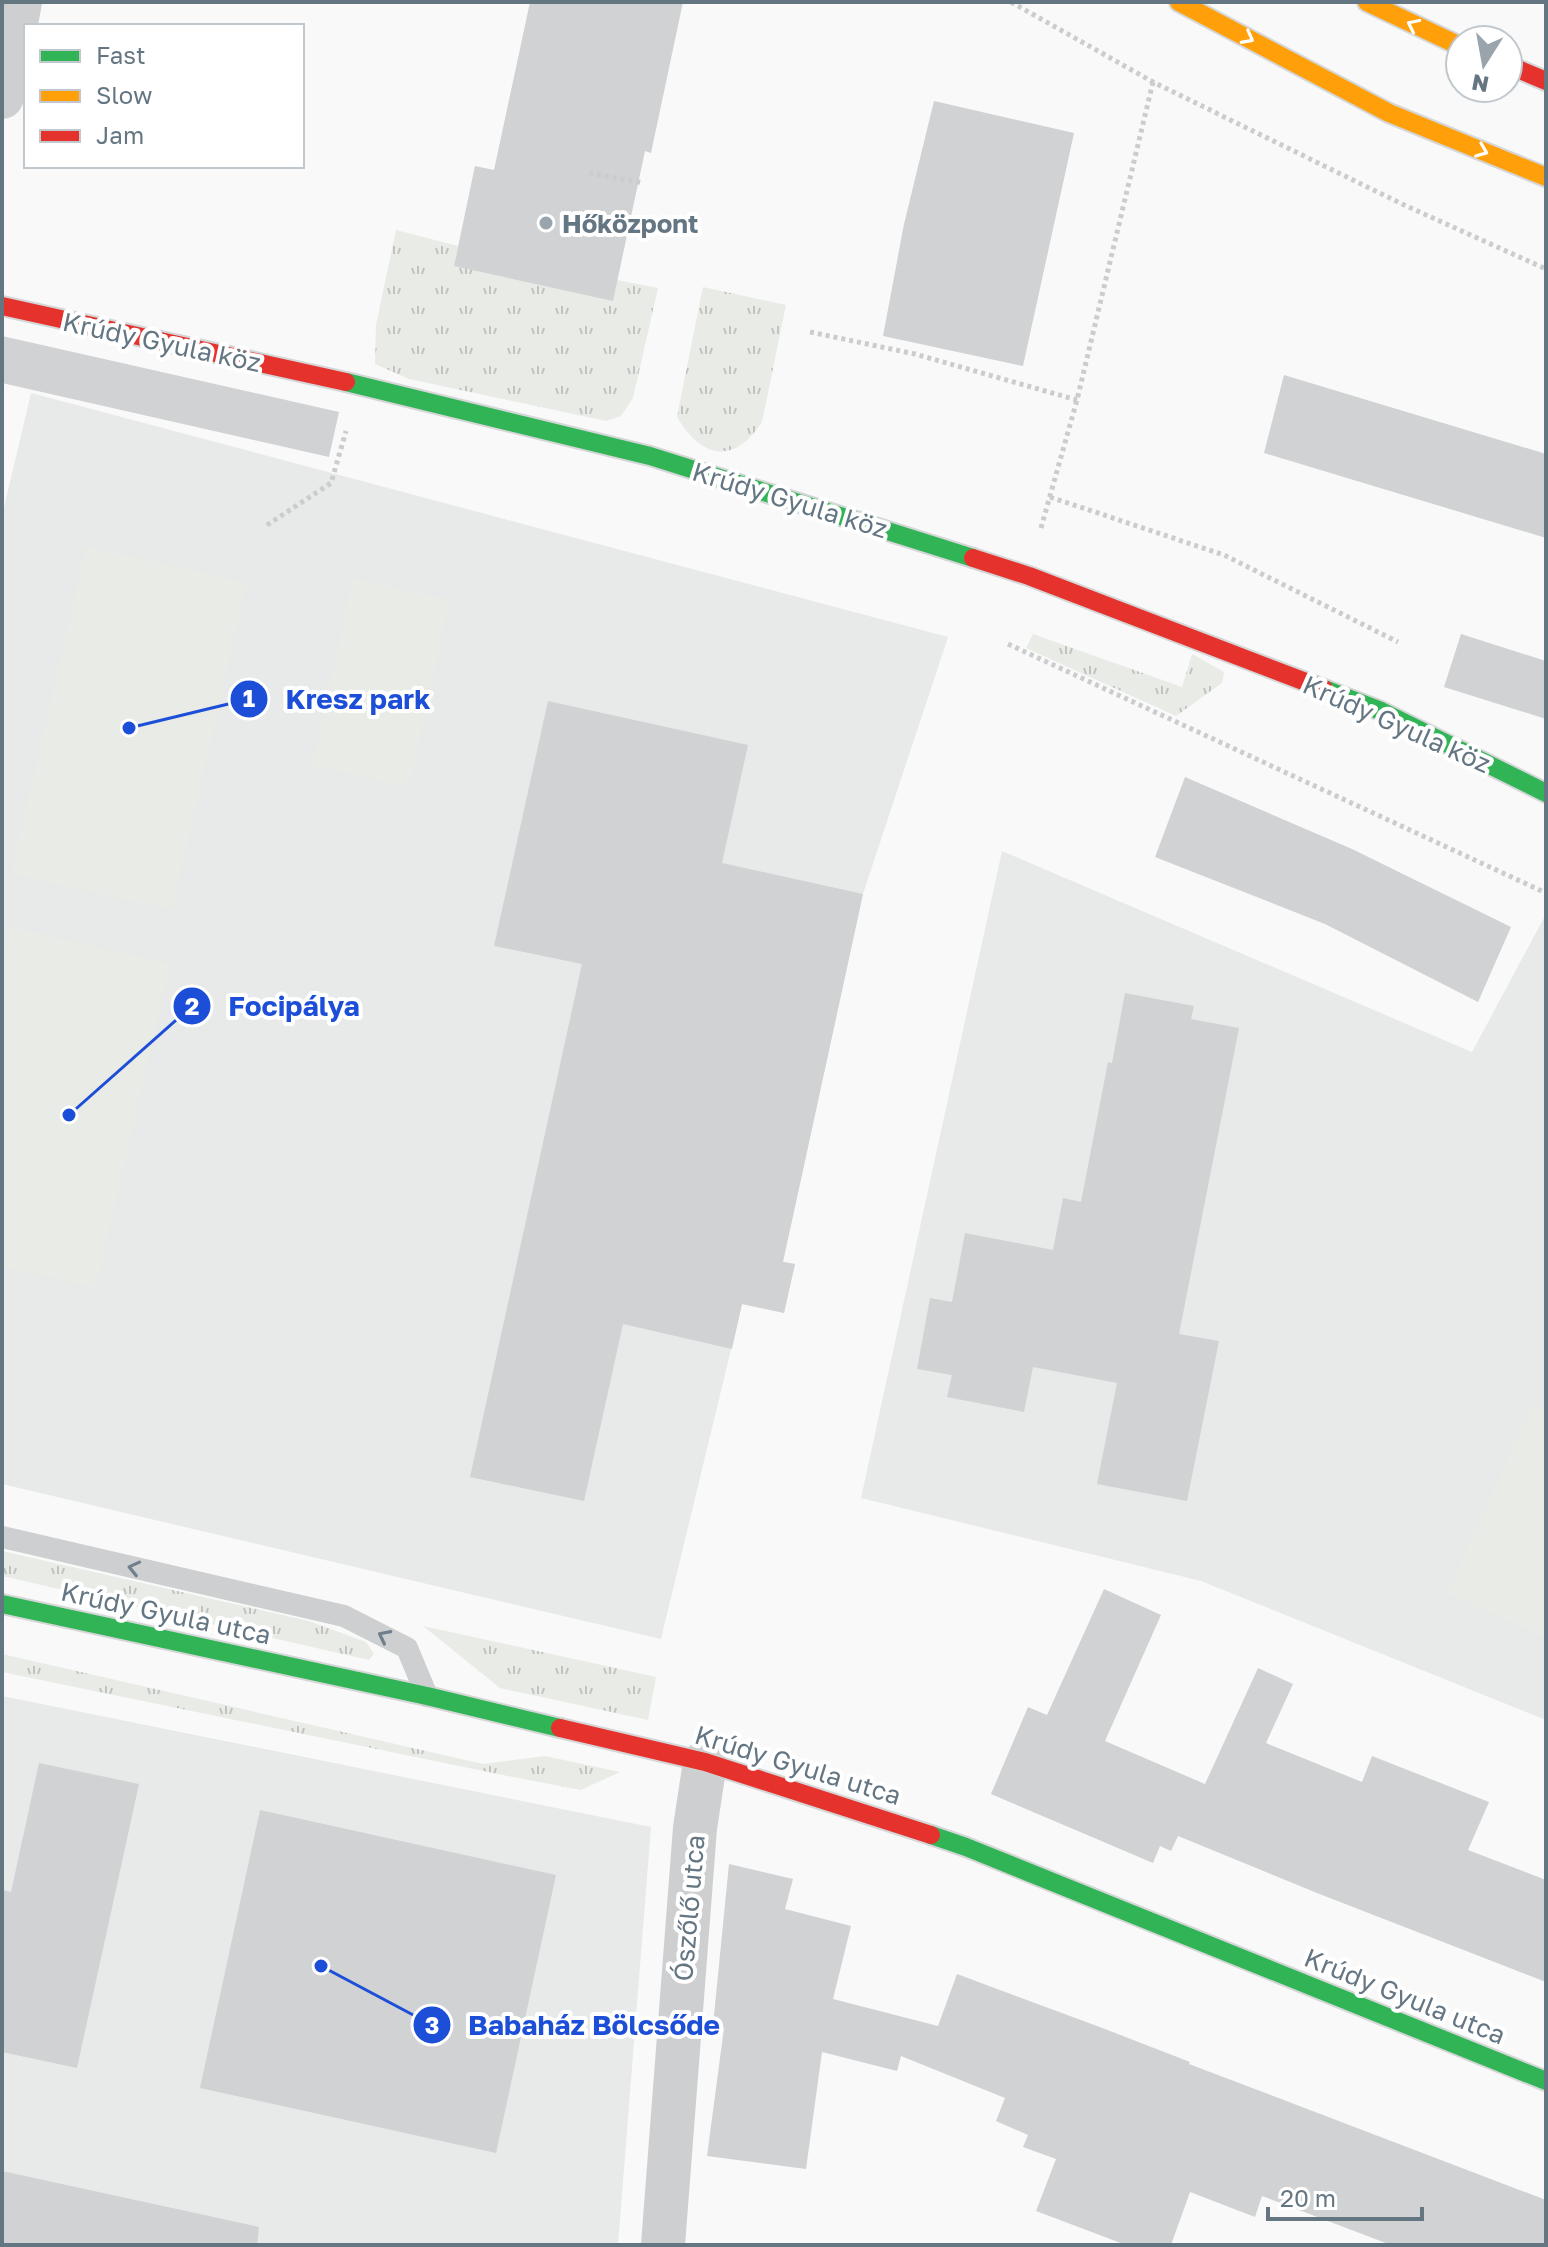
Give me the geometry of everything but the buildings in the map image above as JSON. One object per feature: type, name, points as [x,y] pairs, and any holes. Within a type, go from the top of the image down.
[{"type":"street","points":[[2,97],[20,2]]},
{"type":"street","points":[[1179,2],[1389,113],[1546,177]]},
{"type":"street","points":[[1367,2],[1444,38]]},
{"type":"street","points":[[1524,72],[1546,81]]},
{"type":"street","name":"Krúdy Gyula köz","points":[[2,306],[358,385],[650,456],[1029,576],[1381,711],[1546,793]]},
{"type":"street","name":"Krúdy Gyula utca","points":[[2,1604],[427,1696],[705,1762],[966,1847],[1546,2081]]},
{"type":"street","name":"Ószőlő utca","points":[[663,2245],[695,1828],[705,1762]]},
{"type":"lane","points":[[2,1537],[344,1616],[407,1648],[427,1696]]},
{"type":"path","points":[[1011,2],[1153,82],[1402,204],[1546,269]]},
{"type":"path","points":[[1029,576],[1077,400],[1153,82]]},
{"type":"path","points":[[589,173],[644,183]]},
{"type":"path","points":[[810,332],[915,354],[1077,400]]},
{"type":"path","points":[[267,525],[331,483],[358,385]]},
{"type":"path","points":[[1050,497],[1224,555],[1398,642]]},
{"type":"path","points":[[1008,644],[1546,893]]},
{"type":"shaded area","points":[[31,393],[948,637],[863,894],[791,1225],[757,1256],[795,1264],[784,1313],[742,1304],[661,1639],[2,1484],[2,516]]},
{"type":"shaded area","points":[[1002,851],[1472,1052],[1546,914],[1546,1720],[1201,1581],[861,1498]]},
{"type":"shaded area","points":[[2,1696],[651,1827],[618,2245],[2,2245]]},
{"type":"green space","points":[[396,230],[458,246],[454,266],[617,280],[658,288],[633,398],[621,416],[606,421],[409,379],[375,364],[376,325]]},
{"type":"green space","points":[[703,287],[786,305],[762,422],[751,436],[729,450],[718,451],[697,442],[677,417]]},
{"type":"green space","points":[[86,546],[247,583],[172,910],[11,874]]},
{"type":"green space","points":[[353,578],[450,600],[409,787],[312,765]]},
{"type":"green space","points":[[1033,634],[1182,687],[1192,654],[1224,672],[1222,683],[1176,716],[1026,648]]},
{"type":"green space","points":[[10,927],[170,964],[96,1288],[2,1266],[2,961]]},
{"type":"green space","points":[[1533,1403],[1546,1409],[1546,1638],[1447,1593]]},
{"type":"green space","points":[[2,1551],[309,1621],[366,1642],[374,1654],[369,1660],[2,1576]]},
{"type":"green space","points":[[423,1626],[656,1677],[648,1720],[500,1688]]},
{"type":"green space","points":[[2,1654],[483,1764],[545,1756],[620,1772],[581,1790],[2,1672]]},
{"type":"traffic: fast","points":[[346,382],[650,456],[973,558]]},
{"type":"traffic: fast","points":[[1324,689],[1381,711],[1546,793]]},
{"type":"traffic: fast","points":[[2,1604],[560,1728]]},
{"type":"traffic: fast","points":[[931,1835],[1546,2081]]},
{"type":"traffic: slow","points":[[1179,2],[1389,113],[1546,177]]},
{"type":"traffic: slow","points":[[1367,2],[1444,38]]},
{"type":"traffic: jam","points":[[1524,72],[1546,81]]},
{"type":"traffic: jam","points":[[2,306],[346,382]]},
{"type":"traffic: jam","points":[[973,558],[1029,576],[1324,689]]},
{"type":"traffic: jam","points":[[560,1728],[705,1762],[931,1835]]},
{"type":"place","name":"Hőközpont","points":[[546,223]]},
{"type":"place","name":"Kresz park","points":[[129,728]]},
{"type":"place","name":"Focipálya","points":[[69,1115]]},
{"type":"place","name":"Babaház Bölcsőde","points":[[321,1966]]}]
